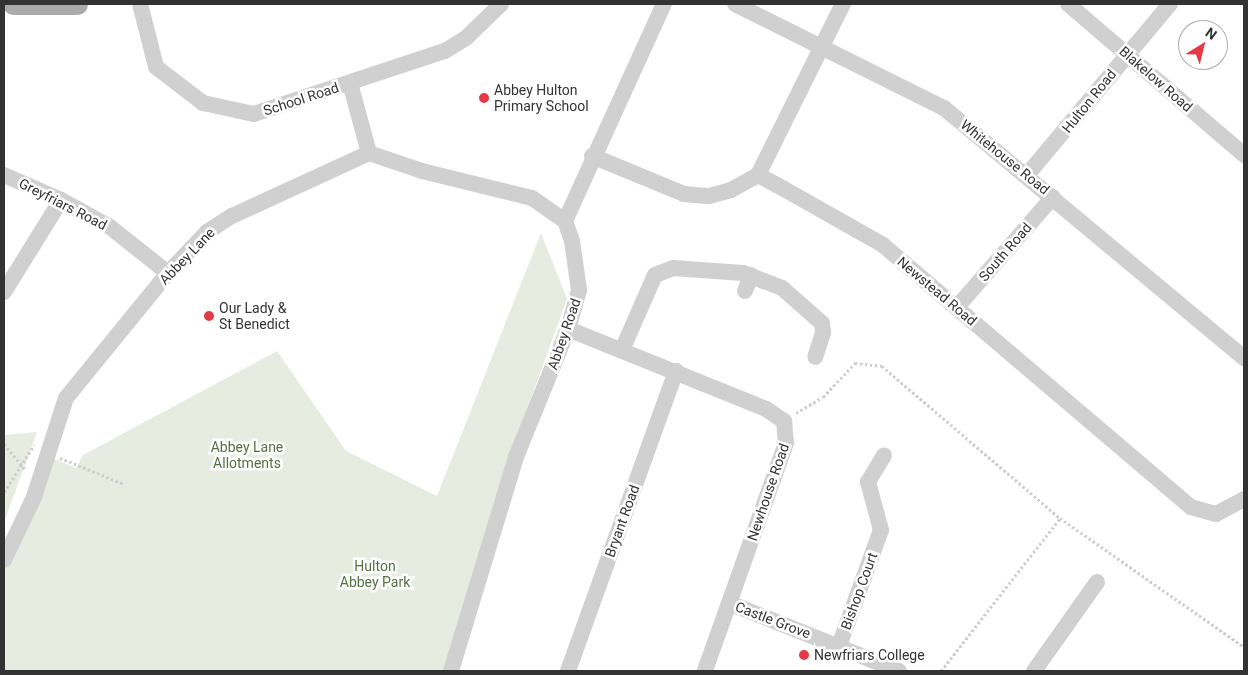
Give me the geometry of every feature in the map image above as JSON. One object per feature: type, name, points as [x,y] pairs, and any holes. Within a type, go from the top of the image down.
[{"type":"main road","points":[[13,4],[77,4]]},
{"type":"street","name":"School Road","points":[[140,4],[156,67],[203,103],[254,114],[451,48],[478,28],[501,4]]},
{"type":"street","points":[[350,83],[369,153],[422,171],[532,198],[565,221],[592,156],[664,4]]},
{"type":"street","name":"Whitehouse Road","points":[[735,4],[944,108],[1027,175],[1244,358]]},
{"type":"street","points":[[592,156],[684,194],[709,196],[731,190],[758,175],[843,4]]},
{"type":"street","name":"Blakelow Road","points":[[1068,4],[1244,155]]},
{"type":"street","name":"Hulton Road","points":[[1027,175],[1170,4]]},
{"type":"street","name":"Abbey Lane","points":[[4,560],[37,484],[41,447],[66,398],[168,274],[207,232],[232,216],[369,153]]},
{"type":"street","name":"Greyfriars Road","points":[[4,175],[61,200],[110,227],[168,274]]},
{"type":"street","name":"Newstead Road","points":[[758,175],[883,245],[1191,506],[1216,514],[1244,499]]},
{"type":"street","name":"South Road","points":[[957,307],[1053,197]]},
{"type":"street","points":[[4,292],[61,200]]},
{"type":"street","name":"Abbey Road","points":[[450,671],[516,457],[568,329],[579,290],[572,241],[565,221]]},
{"type":"street","points":[[622,350],[651,281],[659,271],[673,268],[751,275],[782,288],[818,318],[823,333],[815,358]]},
{"type":"street","points":[[745,291],[751,275]]},
{"type":"street","points":[[568,329],[676,371],[766,409],[784,421]]},
{"type":"street","name":"Bryant Road","points":[[568,671],[676,371]]},
{"type":"street","name":"Newhouse Road","points":[[705,671],[786,443],[784,421]]},
{"type":"street","name":"Bishop Court","points":[[839,646],[881,530],[879,516],[870,498],[868,482],[884,455]]},
{"type":"street","points":[[1034,671],[1097,582]]},
{"type":"street","name":"Castle Grove","points":[[729,603],[899,671]]},
{"type":"path","points":[[784,421],[823,397],[855,363],[882,366],[1060,518],[1244,647]]},
{"type":"path","points":[[4,444],[37,484]]},
{"type":"path","points":[[4,492],[41,447],[124,484]]},
{"type":"path","points":[[941,671],[1060,518]]},
{"type":"green space","name":"Hulton Abbey Park","points":[[541,233],[567,299],[510,456],[446,671],[4,671],[4,567],[50,457],[76,468],[83,455],[277,351],[346,451],[437,496]]},
{"type":"green space","points":[[37,432],[4,522],[4,435]]},
{"type":"place","name":"Abbey Hulton Primary School","points":[[484,98]]},
{"type":"place","name":"Our Lady & St Benedict","points":[[209,316]]},
{"type":"place","name":"Newfriars College","points":[[804,655]]},
{"type":"park label","name":"Abbey Lane Allotments","points":[[247,456]]}]
